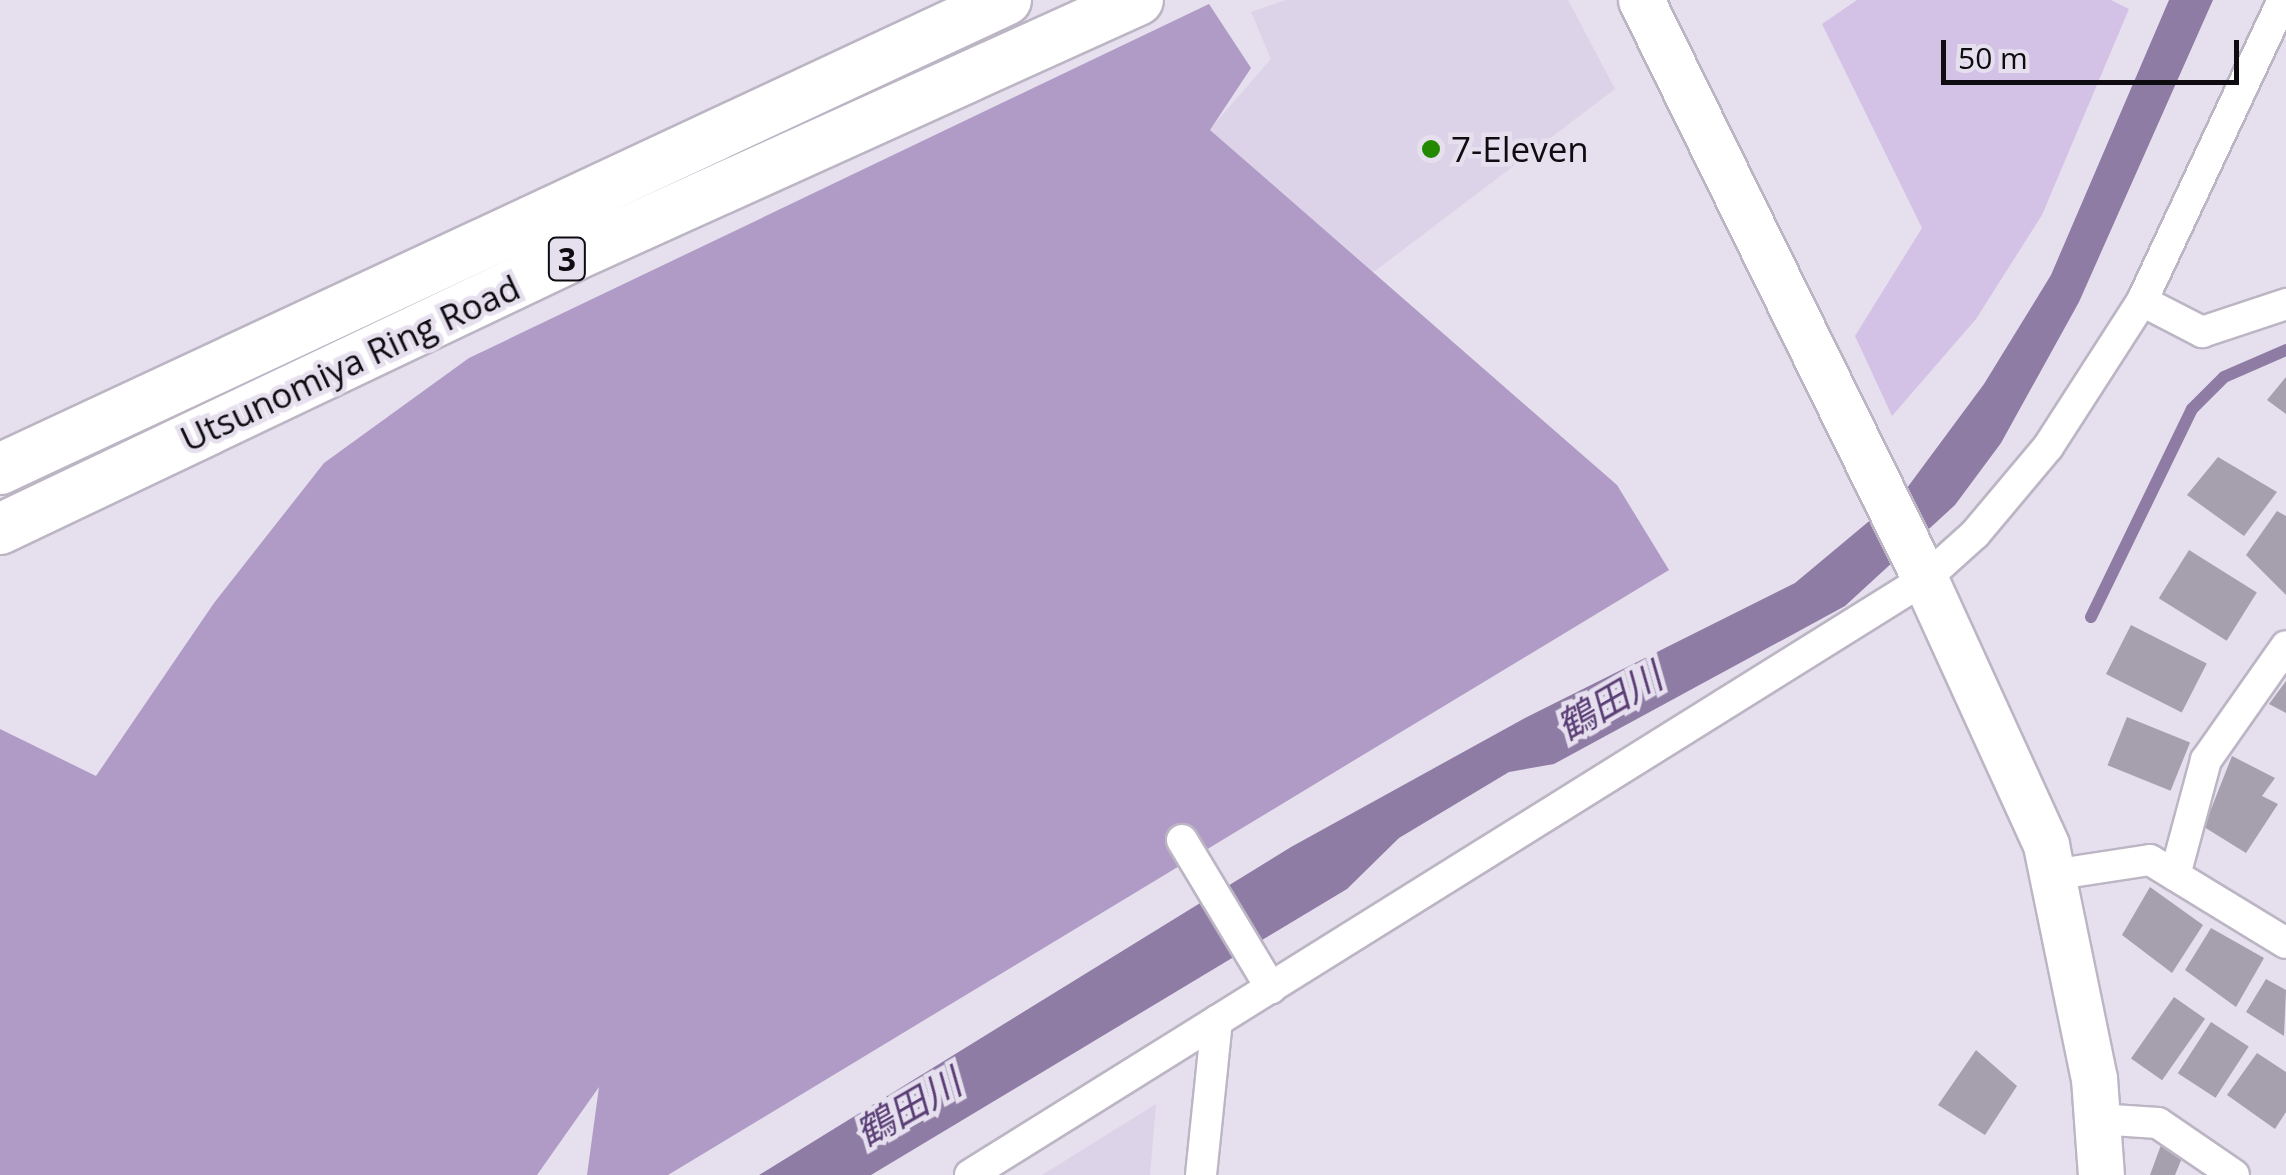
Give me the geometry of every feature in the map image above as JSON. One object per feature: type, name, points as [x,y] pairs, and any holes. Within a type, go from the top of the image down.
[{"type":"main road","name":"Utsunomiya Ring Road","points":[[0,468],[1006,0]]},
{"type":"main road","name":"Utsunomiya Ring Road","points":[[0,529],[575,256],[1138,0]]},
{"type":"street","points":[[1640,0],[1926,579],[2046,844],[2097,1120],[2101,1175]]},
{"type":"street","points":[[970,1175],[1218,1021],[1264,976],[1926,579],[1975,534],[2048,447],[2142,301],[2284,0]]},
{"type":"street","points":[[2142,301],[2202,332],[2286,304]]},
{"type":"street","points":[[2175,875],[2206,760],[2286,646]]},
{"type":"street","points":[[1189,852],[1264,976]]},
{"type":"street","points":[[2052,875],[2150,860],[2286,943]]},
{"type":"street","points":[[1201,1175],[1218,1021]]},
{"type":"street","points":[[2097,1120],[2158,1122],[2234,1175]]},
{"type":"shaded area","points":[[1286,0],[1568,0],[1615,89],[1371,274],[1209,130],[1271,59],[1251,12]]},
{"type":"shaded area","points":[[1857,0],[2111,0],[2129,9],[2042,215],[1976,319],[1892,416],[1855,336],[1922,228],[1822,24]]},
{"type":"shaded area","points":[[1209,4],[1251,68],[1210,130],[1617,485],[1669,570],[668,1175],[587,1175],[599,1087],[537,1175],[0,1175],[0,729],[96,776],[214,603],[324,463],[469,358]]},
{"type":"shaded area","points":[[1156,1104],[1150,1175],[1042,1175]]},
{"type":"water","name":"鶴田川","points":[[2169,0],[2213,0],[2079,302],[2001,443],[1955,505],[1845,606],[1554,764],[1509,772],[1399,838],[1347,889],[871,1175],[759,1175],[1291,847],[1525,718],[1795,583],[1904,492],[1984,384],[2051,275]]},
{"type":"building","points":[[2286,377],[2286,414],[2267,400]]},
{"type":"building","points":[[2218,457],[2277,492],[2244,536],[2187,495]]},
{"type":"building","points":[[2277,511],[2286,516],[2286,595],[2246,555]]},
{"type":"building","points":[[2189,550],[2257,592],[2227,641],[2159,598]]},
{"type":"building","points":[[2131,625],[2207,664],[2182,713],[2106,674]]},
{"type":"building","points":[[2286,681],[2286,713],[2269,704]]},
{"type":"building","points":[[2127,717],[2190,742],[2171,791],[2108,765]]},
{"type":"building","points":[[2232,756],[2275,778],[2262,796],[2278,804],[2246,853],[2204,827]]},
{"type":"building","points":[[2150,887],[2203,925],[2172,973],[2122,935]]},
{"type":"building","points":[[2211,928],[2264,958],[2236,1007],[2185,970]]},
{"type":"building","points":[[2266,979],[2286,990],[2284,1036],[2246,1012]]},
{"type":"building","points":[[2174,997],[2205,1019],[2162,1080],[2131,1058]]},
{"type":"building","points":[[2211,1022],[2249,1047],[2216,1098],[2178,1073]]},
{"type":"building","points":[[1976,1050],[2017,1086],[1985,1135],[1938,1105]]},
{"type":"building","points":[[2257,1053],[2286,1072],[2286,1112],[2275,1129],[2227,1095]]},
{"type":"building","points":[[2161,1145],[2182,1158],[2175,1175],[2150,1175]]},
{"type":"waterway","points":[[2091,617],[2192,409],[2224,377],[2286,350]]},
{"type":"place","name":"7-Eleven","points":[[1431,149]]}]
